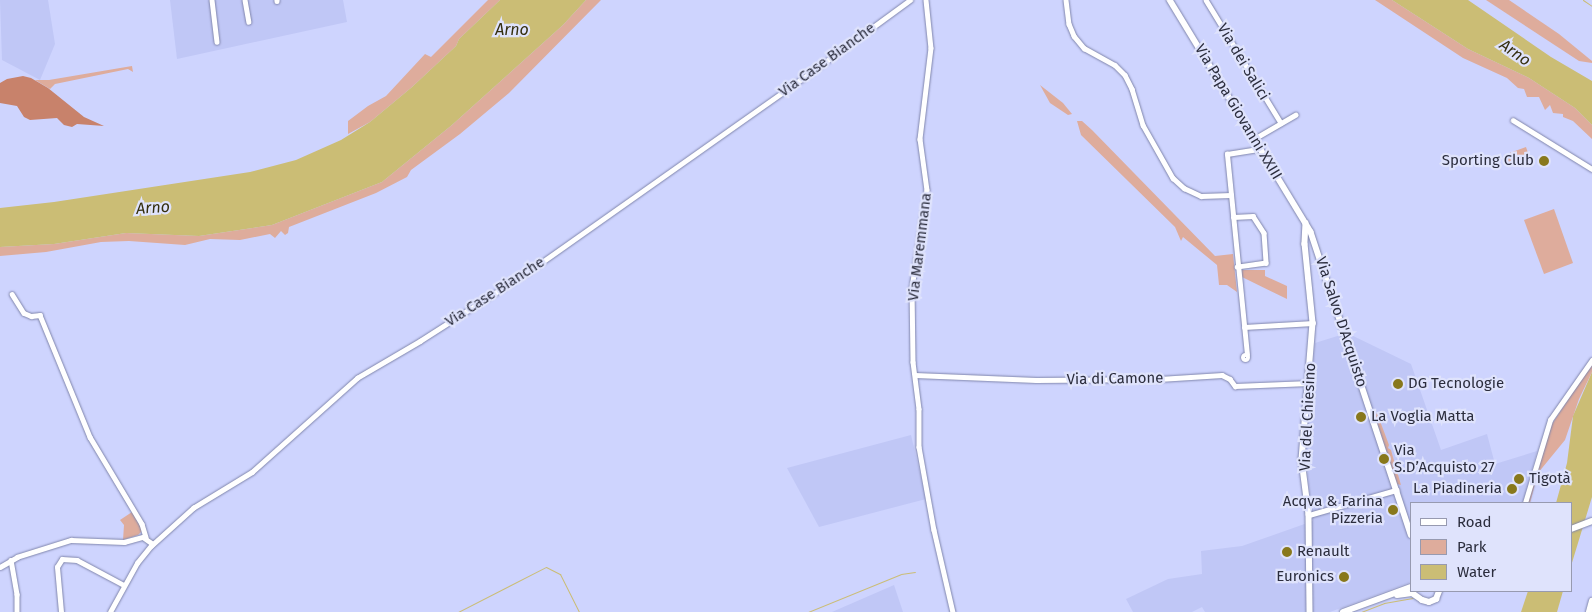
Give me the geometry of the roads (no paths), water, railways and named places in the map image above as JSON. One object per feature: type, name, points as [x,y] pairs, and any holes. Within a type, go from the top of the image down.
[{"type":"main road","name":"Via Papa Giovanni XXIII","points":[[1170,0],[1306,223]]},
{"type":"main road","name":"Via del Chiesino","points":[[1306,223],[1305,249],[1313,323],[1302,460],[1309,515],[1310,612]]},
{"type":"main road","name":"Via Salvo D'Acquisto","points":[[1306,223],[1315,241],[1410,532]]},
{"type":"main road","points":[[1572,528],[1592,521]]},
{"type":"main road","points":[[1343,612],[1410,586]]},
{"type":"main road","points":[[1382,598],[1410,593],[1417,594],[1424,602],[1432,601],[1440,592]]},
{"type":"main road","points":[[1589,612],[1592,601]]},
{"type":"street","points":[[212,0],[217,42]]},
{"type":"street","points":[[245,0],[249,22]]},
{"type":"street","name":"Via Case Bianche","points":[[110,612],[141,557],[153,544],[193,508],[252,472],[357,378],[420,341],[534,268],[802,79],[910,0]]},
{"type":"street","name":"Via Maremmana","points":[[926,0],[932,48],[920,132],[920,146],[927,183],[926,201],[912,288],[915,375],[919,409],[920,447],[934,530],[953,612]]},
{"type":"street","points":[[1066,0],[1070,24],[1075,38],[1088,51],[1108,60],[1122,72],[1132,89],[1143,125],[1173,178],[1184,188],[1197,194],[1209,197],[1231,195]]},
{"type":"street","name":"Via dei Salici","points":[[1206,0],[1281,123]]},
{"type":"street","points":[[1254,139],[1295,115]]},
{"type":"street","points":[[1514,120],[1592,169]]},
{"type":"street","points":[[1246,355],[1228,153],[1260,149]]},
{"type":"street","points":[[1233,218],[1253,216],[1264,233],[1266,263],[1237,267]]},
{"type":"street","points":[[12,294],[24,313],[32,316],[40,315],[90,437],[142,524],[146,537],[153,544]]},
{"type":"street","points":[[1244,327],[1313,323]]},
{"type":"street","points":[[1525,502],[1550,420],[1592,360]]},
{"type":"street","name":"Via di Camone","points":[[915,375],[1036,380],[1152,379],[1222,375],[1230,379],[1235,386],[1309,383]]},
{"type":"street","points":[[1309,515],[1396,490]]},
{"type":"street","points":[[0,568],[11,560],[73,540],[124,542],[139,537],[146,537]]},
{"type":"street","points":[[62,612],[57,567],[60,560],[74,559],[124,585]]},
{"type":"street","points":[[11,560],[17,594],[17,612]]},
{"type":"water","name":"Arno","points":[[500,0],[586,0],[563,25],[452,125],[382,182],[272,225],[199,236],[126,233],[54,244],[0,247],[0,208],[54,202],[250,172],[296,160],[341,140],[370,122],[412,87],[456,46],[459,39]]},
{"type":"water","name":"Arno","points":[[1392,0],[1468,0],[1551,57],[1592,81],[1592,125],[1575,108],[1529,78],[1468,49]]},
{"type":"water","points":[[1592,372],[1592,497],[1572,563],[1572,502],[1556,502],[1567,463],[1573,416]]},
{"type":"water","points":[[1528,592],[1563,592],[1557,612],[1521,612]]},
{"type":"waterway","points":[[1583,0],[1592,6]]},
{"type":"waterway","points":[[458,612],[546,567],[560,574],[579,612]]},
{"type":"waterway","points":[[808,612],[901,574],[915,572]]},
{"type":"waterway","points":[[1361,612],[1384,603],[1413,598]]},
{"type":"place","name":"Sporting Club","points":[[1544,161]]},
{"type":"place","name":"DG Tecnologie","points":[[1398,384]]},
{"type":"place","name":"La Voglia Matta","points":[[1361,417]]},
{"type":"place","name":"Via S.D’Acquisto 27","points":[[1384,459]]},
{"type":"place","name":"Tigotà","points":[[1519,479]]},
{"type":"place","name":"La Piadineria","points":[[1512,489]]},
{"type":"place","name":"Acqva & Farina Pizzeria","points":[[1393,510]]},
{"type":"place","name":"Renault","points":[[1287,552]]},
{"type":"place","name":"Euronics","points":[[1344,577]]}]
